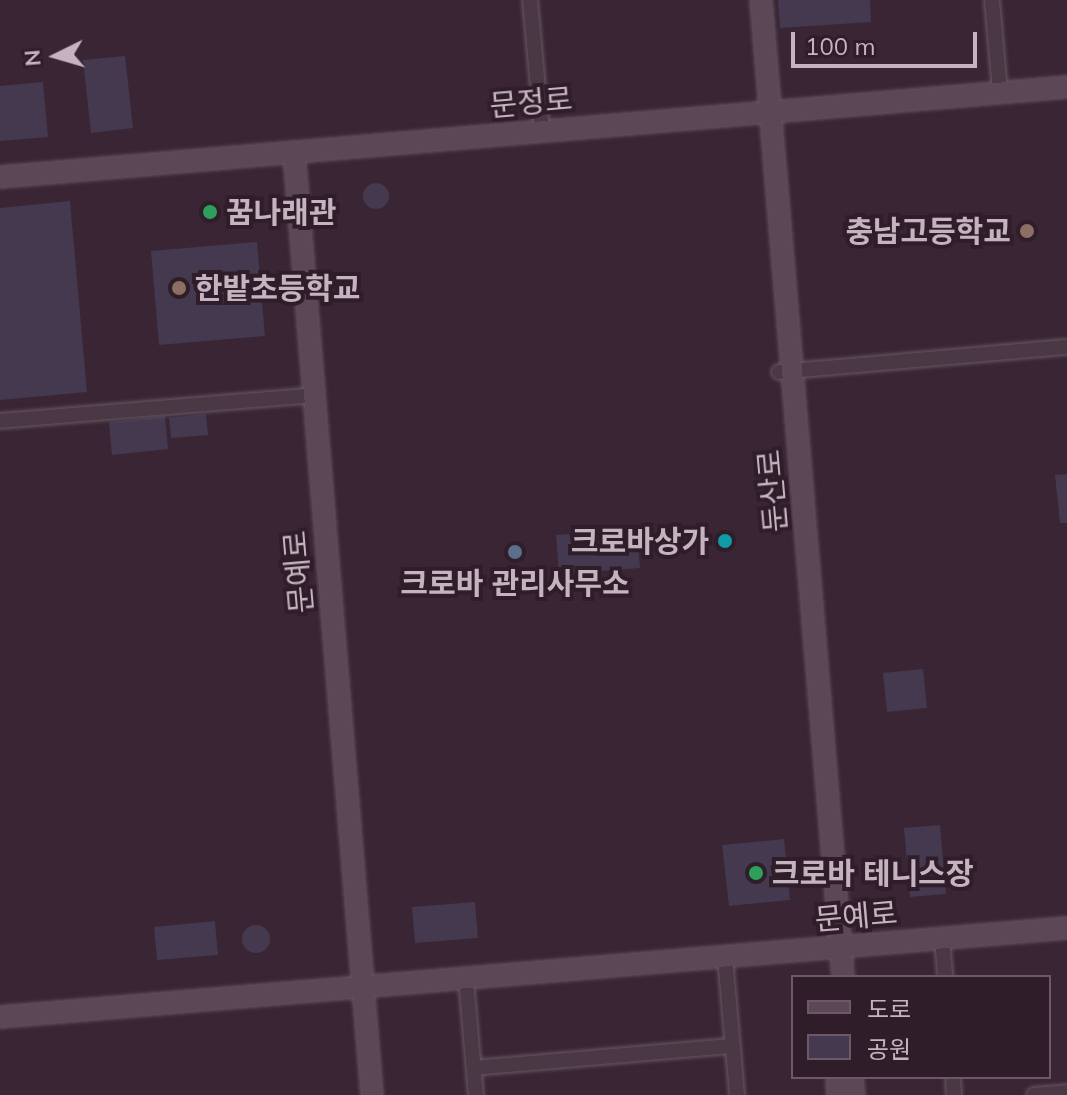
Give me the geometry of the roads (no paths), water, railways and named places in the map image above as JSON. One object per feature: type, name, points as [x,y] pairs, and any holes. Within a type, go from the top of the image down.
[{"type":"main road","name":"둔산로","points":[[748,0],[764,112]]},
{"type":"main road","name":"둔산로","points":[[761,0],[764,112],[833,948],[829,975]]},
{"type":"main road","name":"문정로","points":[[0,177],[1067,87]]},
{"type":"main road","name":"문예로","points":[[294,152],[363,987]]},
{"type":"main road","name":"문예로","points":[[0,1017],[1067,928]]},
{"type":"main road","name":"둔산로","points":[[833,948],[842,975]]},
{"type":"main road","points":[[363,987],[372,1095]]},
{"type":"street","points":[[530,0],[542,131]]},
{"type":"street","points":[[992,0],[1000,92]]},
{"type":"street","points":[[785,371],[1067,347]]},
{"type":"street","points":[[0,421],[314,395]]},
{"type":"street","points":[[942,939],[945,975]]},
{"type":"street","points":[[725,957],[737,1095]]},
{"type":"street","points":[[466,979],[476,1095]]},
{"type":"street","points":[[474,1068],[732,1046]]},
{"type":"street","points":[[1034,1095],[1067,1092]]},
{"type":"place","name":"꿈나래관","points":[[210,212]]},
{"type":"place","name":"충남고등학교","points":[[1027,231]]},
{"type":"place","name":"한밭초등학교","points":[[179,288]]},
{"type":"place","name":"크로바상가","points":[[725,541]]},
{"type":"place","name":"크로바 관리사무소","points":[[515,552]]},
{"type":"place","name":"크로바 테니스장","points":[[756,873]]}]
